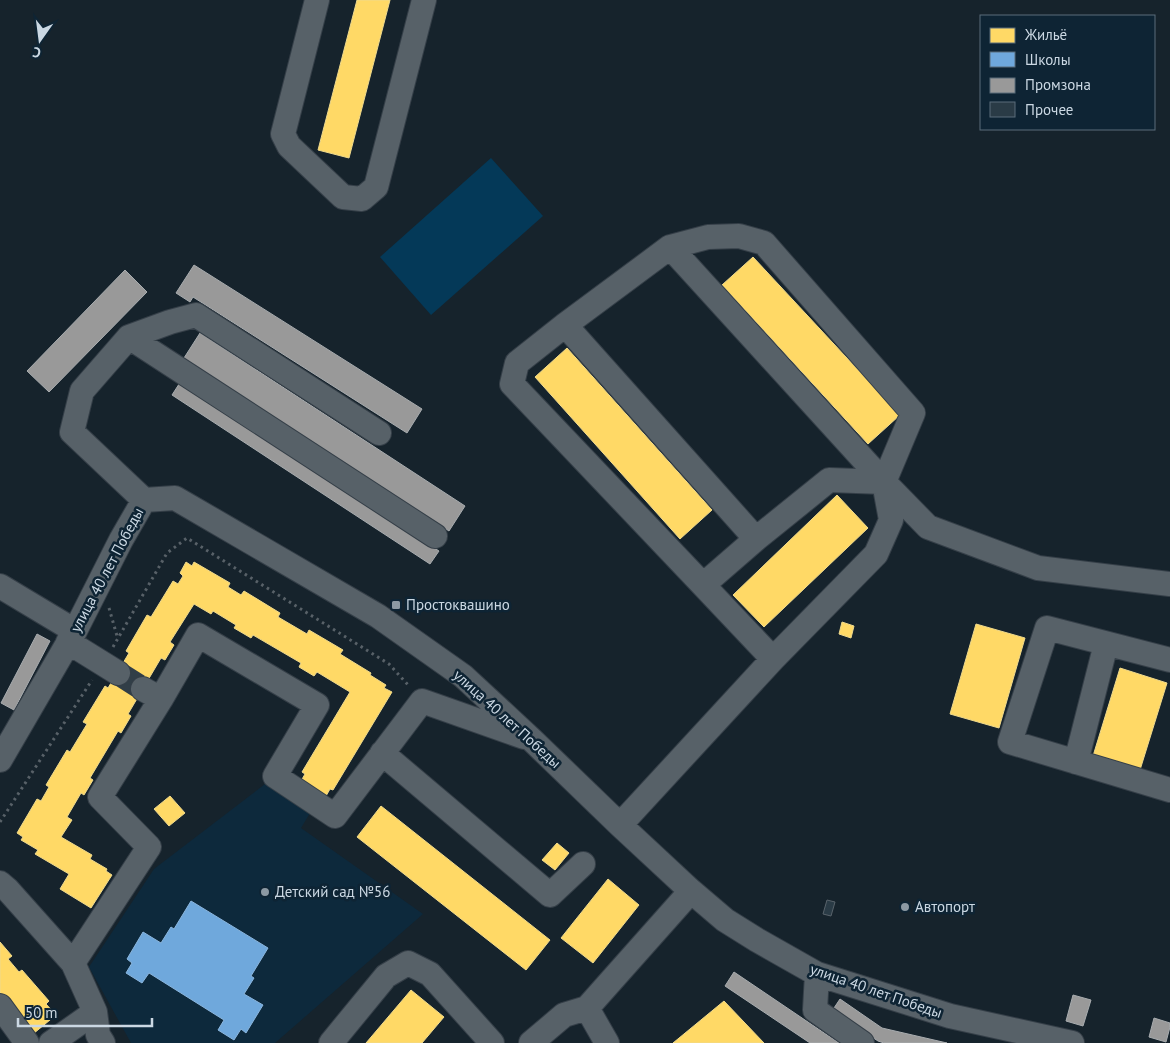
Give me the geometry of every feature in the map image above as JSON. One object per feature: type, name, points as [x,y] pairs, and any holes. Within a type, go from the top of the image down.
[{"type":"street","points":[[317,0],[283,134],[289,146],[343,197],[362,199],[376,188],[424,0]]},
{"type":"street","points":[[620,825],[773,659],[876,554],[891,520],[884,482],[913,413],[764,243],[739,236],[708,237],[670,247],[565,325],[517,363],[512,384],[773,659]]},
{"type":"street","points":[[670,247],[884,482],[928,527],[1038,568],[1170,584]]},
{"type":"street","points":[[144,500],[72,432],[82,391],[129,337],[170,322],[196,315],[379,434]]},
{"type":"street","points":[[565,325],[756,539]]},
{"type":"street","points":[[129,337],[435,536]]},
{"type":"street","points":[[703,585],[829,480],[884,482]]},
{"type":"street","name":"улица 40 лет Победы","points":[[0,760],[71,637],[144,500],[175,498],[378,616],[463,676],[691,891],[725,920],[757,940],[817,974],[950,1016],[1072,1043]]},
{"type":"street","points":[[0,586],[118,673]]},
{"type":"street","points":[[1170,660],[1047,628],[1010,742],[1170,790]]},
{"type":"street","points":[[73,963],[149,847],[100,797],[152,694],[198,635],[317,705],[275,776],[335,816],[422,701],[532,740]]},
{"type":"street","points":[[1076,762],[1106,644]]},
{"type":"street","points":[[382,753],[550,895],[583,864]]},
{"type":"street","points":[[2,888],[73,963],[95,1012],[98,1036],[103,1043]]},
{"type":"street","points":[[531,1043],[564,1015],[588,1008],[691,891]]},
{"type":"street","points":[[331,1043],[386,976],[408,963],[430,974],[492,1043]]},
{"type":"street","points":[[817,974],[814,1010],[862,1043]]},
{"type":"street","points":[[0,1006],[27,1043]]},
{"type":"street","points":[[588,1008],[607,1043]]},
{"type":"street","points":[[51,1043],[95,1012]]},
{"type":"path","points":[[108,605],[117,636]]},
{"type":"shaded area","points":[[491,158],[543,216],[431,315],[380,257]]},
{"type":"shaded area","name":"Детский сад №56","points":[[265,784],[310,813],[301,828],[423,914],[275,1043],[131,1043],[89,967],[154,869]]},
{"type":"building: Жильё","points":[[357,0],[390,0],[349,158],[318,150]]},
{"type":"building: Жильё","points":[[753,257],[900,415],[868,444],[722,285]]},
{"type":"building: Жильё","points":[[567,348],[712,510],[680,539],[535,377]]},
{"type":"building: Жильё","points":[[837,495],[868,528],[764,627],[733,595]]},
{"type":"building: Жильё","points":[[186,562],[192,566],[194,562],[230,583],[228,587],[241,595],[244,591],[280,613],[278,617],[307,634],[309,630],[343,650],[340,654],[371,673],[370,675],[386,685],[384,688],[392,692],[333,790],[330,789],[326,796],[301,781],[305,774],[302,772],[350,692],[317,672],[314,676],[299,667],[301,663],[253,635],[251,638],[234,628],[236,625],[213,611],[211,614],[194,604],[170,642],[174,645],[165,660],[161,658],[128,714],[131,716],[121,733],[118,731],[90,778],[93,780],[84,795],[81,793],[67,817],[72,820],[61,837],[92,855],[90,859],[107,869],[106,871],[112,875],[91,908],[60,889],[69,874],[35,854],[38,850],[21,840],[23,837],[17,833],[37,799],[41,801],[49,787],[46,785],[67,750],[70,752],[87,724],[83,722],[105,686],[108,688],[129,653],[126,651],[147,615],[151,617],[173,581],[178,584],[183,576],[180,573]]},
{"type":"building: Жильё","points":[[842,622],[854,626],[851,638],[839,634]]},
{"type":"building: Жильё","points":[[976,624],[1025,638],[999,728],[950,714]]},
{"type":"building: Жильё","points":[[1120,668],[1167,683],[1140,770],[1093,756]]},
{"type":"building: Жильё","points":[[170,796],[185,813],[169,826],[154,809]]},
{"type":"building: Жильё","points":[[381,806],[550,940],[526,970],[357,837]]},
{"type":"building: Жильё","points":[[557,843],[569,853],[555,870],[542,860]]},
{"type":"building: Жильё","points":[[608,879],[639,905],[593,963],[561,938]]},
{"type":"building: Жильё","points":[[0,942],[12,956],[8,959],[19,972],[22,970],[49,1001],[46,1004],[56,1015],[33,1034],[0,995]]},
{"type":"building: Жильё","points":[[411,990],[444,1017],[422,1043],[366,1043]]},
{"type":"building: Жильё","points":[[724,1001],[764,1043],[673,1043]]},
{"type":"building: Школы","points":[[191,901],[268,948],[251,976],[254,978],[244,994],[263,1005],[246,1033],[241,1029],[234,1040],[218,1030],[224,1020],[149,973],[142,983],[126,973],[132,963],[127,959],[143,932],[161,943],[171,927],[174,929]]},
{"type":"building: Промзона","points":[[194,265],[422,409],[407,433],[193,297],[190,302],[176,293]]},
{"type":"building: Промзона","points":[[125,270],[147,292],[49,392],[27,371]]},
{"type":"building: Промзона","points":[[200,333],[465,506],[449,531],[184,358]]},
{"type":"building: Промзона","points":[[181,381],[439,551],[430,564],[172,395]]},
{"type":"building: Промзона","points":[[37,634],[50,641],[14,710],[1,703]]},
{"type":"building: Промзона","points":[[734,972],[839,1043],[810,1043],[725,986]]},
{"type":"building: Промзона","points":[[1073,995],[1091,1000],[1083,1026],[1066,1021]]},
{"type":"building: Промзона","points":[[840,999],[882,1028],[947,1043],[884,1043],[878,1041],[832,1011]]},
{"type":"building: Промзона","points":[[1154,1018],[1170,1023],[1166,1042],[1149,1037]]},
{"type":"building: Прочее","points":[[827,900],[835,902],[831,916],[823,914]]},
{"type":"tunnel","points":[[118,673],[143,689]]},
{"type":"place","name":"Простоквашино","points":[[396,605]]},
{"type":"place","name":"Детский сад №56","points":[[265,892]]},
{"type":"place","name":"Автопорт","points":[[905,907]]}]
